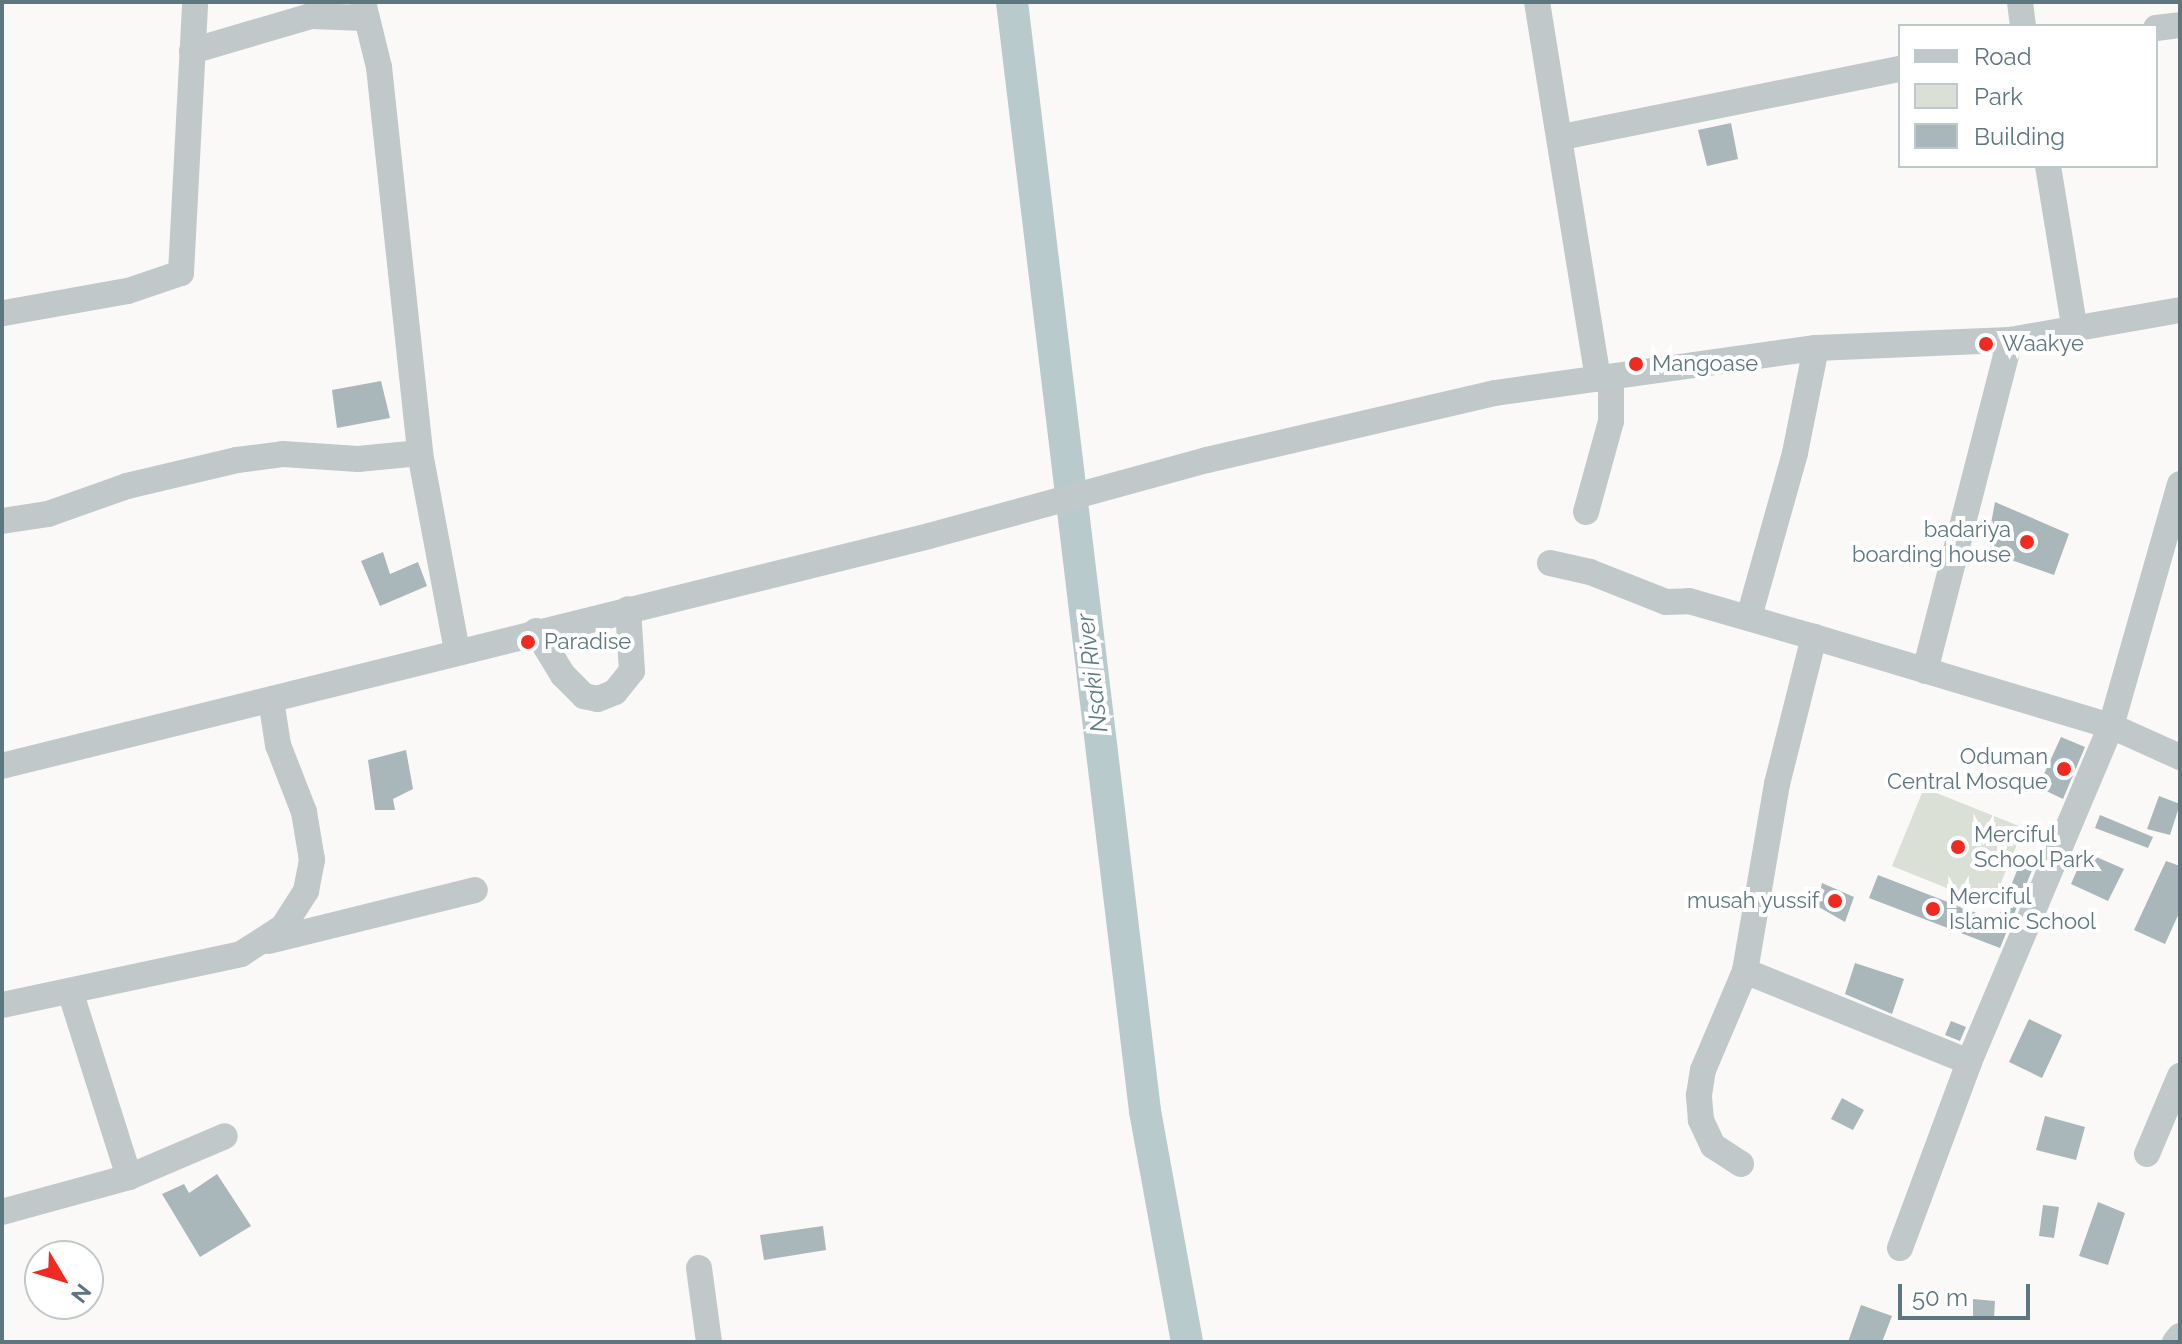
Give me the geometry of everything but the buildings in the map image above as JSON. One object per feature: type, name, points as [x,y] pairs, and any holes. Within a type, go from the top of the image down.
[{"type":"street","points":[[3,310],[128,291],[181,273],[195,2]]},
{"type":"street","points":[[1537,2],[1611,421],[1586,512]]},
{"type":"street","points":[[2020,2],[2023,24]]},
{"type":"street","points":[[192,51],[311,16],[364,10],[379,67],[420,453],[457,650]]},
{"type":"street","points":[[2158,28],[2180,25]]},
{"type":"street","points":[[1562,137],[1898,69]]},
{"type":"street","points":[[2048,168],[2075,330]]},
{"type":"street","points":[[2,766],[271,700],[457,650],[929,536],[1207,460],[1495,393],[1816,348],[2010,340],[2180,310]]},
{"type":"street","points":[[1925,671],[2010,340]]},
{"type":"street","points":[[1749,617],[1795,453],[1816,348]]},
{"type":"street","points":[[2,521],[48,514],[127,486],[237,460],[283,454],[358,459],[420,453]]},
{"type":"street","points":[[1900,1248],[1969,1062],[2111,726],[2180,484]]},
{"type":"street","points":[[1550,563],[1590,572],[1666,602],[1689,601],[1749,617],[2111,726],[2180,757]]},
{"type":"street","points":[[536,631],[563,675],[584,696],[598,699],[615,692],[632,671],[628,609]]},
{"type":"street","points":[[1741,1164],[1713,1146],[1701,1120],[1699,1095],[1703,1070],[1745,971],[1777,784],[1814,637]]},
{"type":"street","points":[[269,941],[306,891],[312,860],[304,812],[278,745],[271,700]]},
{"type":"street","points":[[2,1005],[71,994],[241,954],[269,941],[475,890]]},
{"type":"street","points":[[1745,971],[1969,1062]]},
{"type":"street","points":[[71,994],[129,1177]]},
{"type":"street","points":[[2147,1154],[2180,1076]]},
{"type":"street","points":[[2,1212],[129,1177],[225,1136]]},
{"type":"street","points":[[699,1268],[709,1342]]},
{"type":"street","points":[[2175,1342],[2180,1336]]},
{"type":"green space","name":"Merciful School Park","points":[[1924,788],[2024,828],[1991,906],[1892,866]]},
{"type":"waterway","name":"Nsaki River","points":[[1012,2],[1145,1111],[1187,1342]]},
{"type":"place","name":"Waakye","points":[[1986,344]]},
{"type":"place","name":"Mangoase","points":[[1636,364]]},
{"type":"place","name":"badariya boarding house","points":[[2027,542]]},
{"type":"place","name":"Paradise","points":[[528,642]]},
{"type":"place","name":"Oduman Central Mosque","points":[[2064,769]]},
{"type":"place","name":"Merciful School Park","points":[[1958,847]]},
{"type":"place","name":"musah yussif","points":[[1835,901]]},
{"type":"place","name":"Merciful Islamic School","points":[[1933,909]]}]
